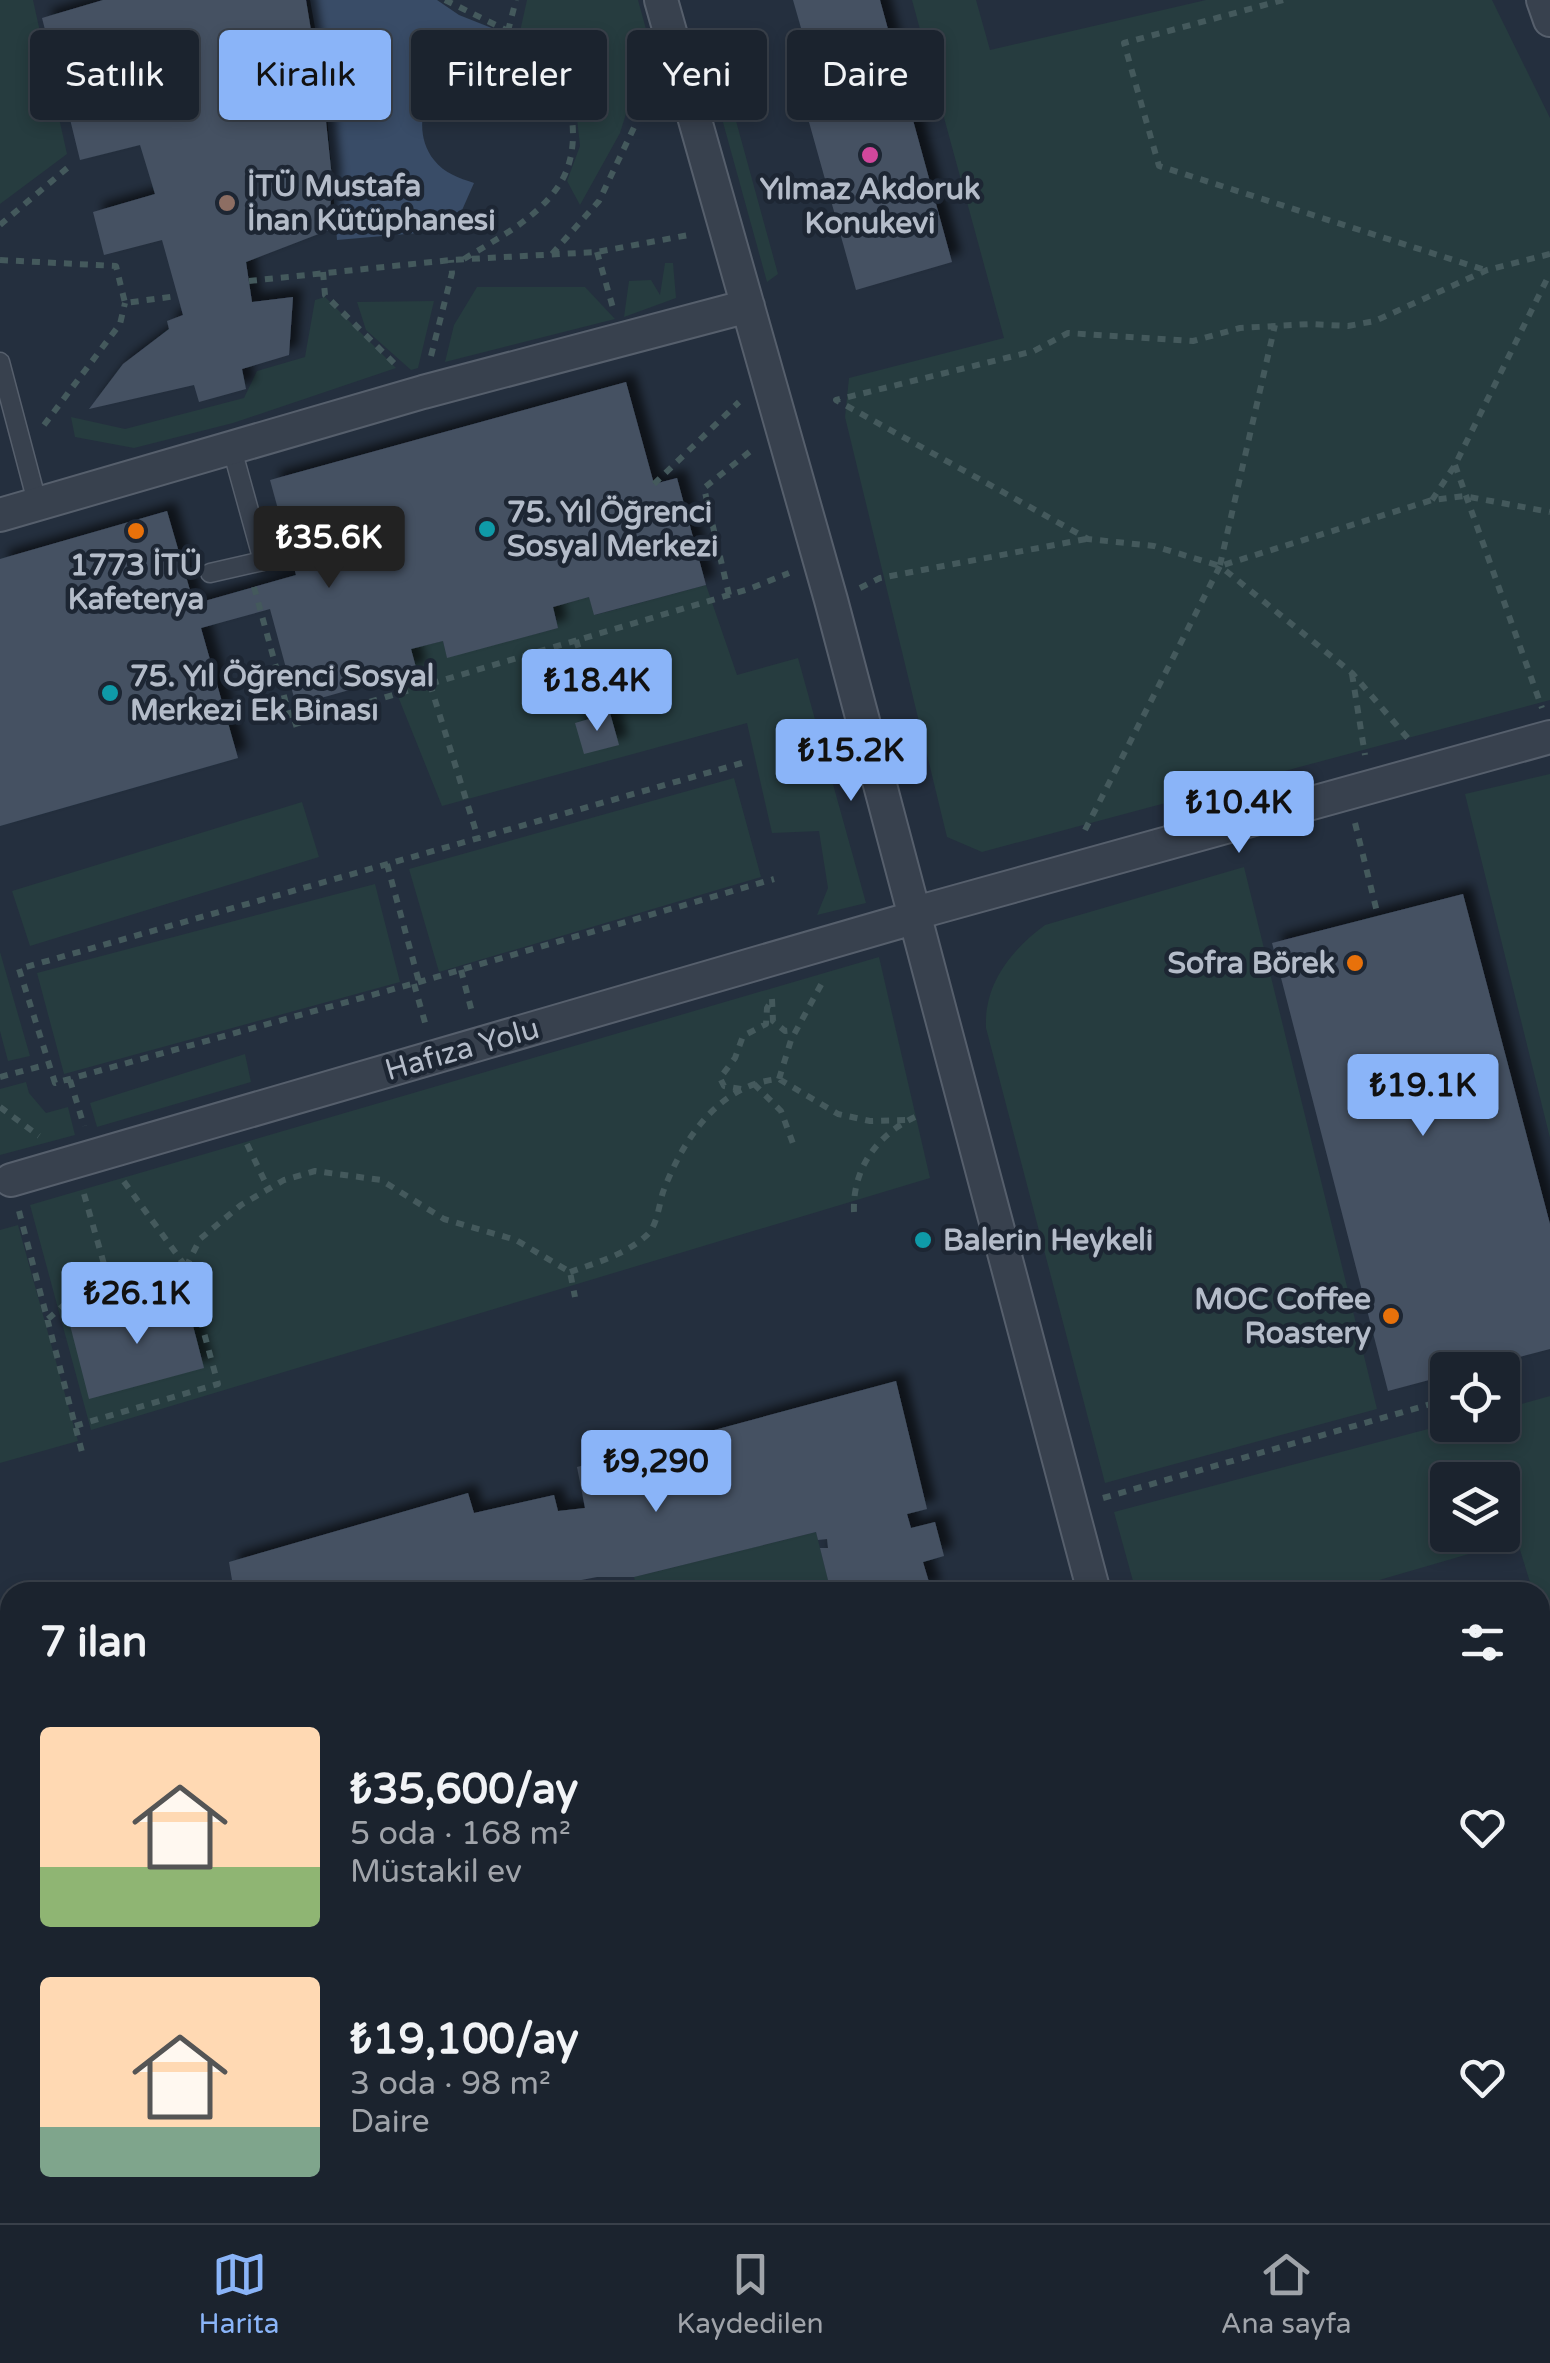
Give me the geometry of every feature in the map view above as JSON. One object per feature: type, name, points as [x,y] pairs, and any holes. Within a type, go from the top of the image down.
[{"type":"street","points":[[661,0],[724,229],[769,374],[1091,1582]]},
{"type":"street","points":[[1543,0],[1550,20]]},
{"type":"street","points":[[0,515],[422,392],[748,306]]},
{"type":"street","name":"Hafıza Yolu","points":[[11,1180],[1549,731]]},
{"type":"lane","points":[[0,362],[38,506]]},
{"type":"lane","points":[[210,573],[263,560],[232,449]]},
{"type":"path","points":[[445,0],[504,30]]},
{"type":"path","points":[[508,30],[516,0]]},
{"type":"path","points":[[1284,0],[1124,43],[1159,166],[1486,270]]},
{"type":"path","points":[[463,260],[527,219],[562,181],[574,137],[572,120]]},
{"type":"path","points":[[552,254],[599,202],[637,120]]},
{"type":"path","points":[[0,225],[72,164]]},
{"type":"path","points":[[249,282],[451,260],[597,252],[724,229]]},
{"type":"path","points":[[597,252],[622,341]]},
{"type":"path","points":[[1088,539],[836,400],[1034,351],[1068,333],[1193,341],[1240,328],[1348,326],[1375,321],[1486,270],[1550,254]]},
{"type":"path","points":[[0,260],[116,266],[125,302],[120,324],[24,452]]},
{"type":"path","points":[[422,392],[452,273],[451,260]]},
{"type":"path","points":[[323,272],[325,296],[422,392]]},
{"type":"path","points":[[1432,500],[1455,465],[1550,272]]},
{"type":"path","points":[[125,302],[177,296]]},
{"type":"path","points":[[1084,831],[1220,566],[1274,326]]},
{"type":"path","points":[[654,484],[769,374]]},
{"type":"path","points":[[729,594],[704,488],[782,427]]},
{"type":"path","points":[[1455,465],[1549,731]]},
{"type":"path","points":[[1220,566],[1432,500],[1464,496],[1550,512]]},
{"type":"path","points":[[830,600],[880,578],[1088,539],[1154,546],[1220,566],[1352,673],[1411,742]]},
{"type":"path","points":[[248,564],[292,725],[729,594],[818,562]]},
{"type":"path","points":[[576,640],[600,716]]},
{"type":"path","points":[[1352,673],[1365,755]]},
{"type":"path","points":[[430,684],[478,838]]},
{"type":"path","points":[[742,762],[19,969],[54,1083],[774,879]]},
{"type":"path","points":[[1351,807],[1378,916]]},
{"type":"path","points":[[387,864],[418,1000]]},
{"type":"path","points":[[779,1079],[796,1030],[846,938]]},
{"type":"path","points":[[760,963],[772,1000],[773,1021],[785,1030],[796,1030]]},
{"type":"path","points":[[461,970],[465,985]]},
{"type":"path","points":[[740,1089],[724,1086],[720,1078],[736,1058],[743,1036],[766,1024],[772,1000]]},
{"type":"path","points":[[0,1078],[48,1064]]},
{"type":"path","points":[[570,1272],[619,1255],[650,1232],[670,1174],[692,1134],[721,1101],[753,1083],[779,1079],[838,1114],[870,1121],[907,1120]]},
{"type":"path","points":[[70,1080],[76,1099]]},
{"type":"path","points":[[753,1083],[781,1111],[794,1149]]},
{"type":"path","points":[[854,1212],[853,1197],[873,1148],[894,1126],[922,1114]]},
{"type":"path","points":[[234,1116],[268,1188]]},
{"type":"path","points":[[75,1426],[218,1384],[186,1268],[90,1158]]},
{"type":"path","points":[[90,1158],[106,1268],[118,1313]]},
{"type":"path","points":[[186,1268],[200,1239],[240,1205],[268,1188],[302,1172],[351,1173],[381,1180],[444,1219],[516,1240],[570,1272],[575,1298]]},
{"type":"path","points":[[11,1180],[82,1452]]},
{"type":"path","points":[[48,1319],[106,1268]]},
{"type":"path","points":[[1071,1507],[1430,1404]]},
{"type":"green space","points":[[0,0],[33,0],[40,30],[30,30],[30,120],[59,120],[67,154],[0,204]]},
{"type":"green space","points":[[527,0],[638,0],[646,30],[627,30],[627,111],[620,133],[580,205],[567,181],[580,146],[577,120],[607,120],[607,30],[520,30]]},
{"type":"green space","points":[[912,0],[976,0],[990,50],[1206,0],[1492,0],[1550,118],[1550,700],[982,852],[947,837],[845,417],[849,378],[1004,338],[944,118],[944,30],[920,30]]},
{"type":"green space","points":[[722,120],[736,120],[778,274],[767,282]]},
{"type":"green space","points":[[665,263],[673,263],[676,298],[624,317],[629,281],[651,280],[660,295]]},
{"type":"green space","points":[[477,287],[585,287],[615,319],[445,362],[454,325]]},
{"type":"green space","points":[[325,297],[396,368],[233,423],[134,448],[75,437],[71,417],[125,429],[244,398],[257,371],[305,357],[315,300]]},
{"type":"green space","points":[[434,301],[418,368],[411,370],[366,330],[357,302]]},
{"type":"green space","points":[[706,585],[737,675],[798,658],[866,903],[817,915],[828,888],[819,831],[772,833],[747,723],[442,806],[391,679],[417,671],[411,649],[443,641],[447,657],[558,628],[553,607],[589,597],[595,615]]},
{"type":"green space","points":[[1550,774],[1550,1138],[1465,794]]},
{"type":"green space","points":[[734,778],[761,877],[439,972],[409,869]]},
{"type":"green space","points":[[302,802],[319,857],[30,946],[12,891]]},
{"type":"green space","points":[[1244,867],[1377,1409],[1105,1483],[986,1028],[990,997],[1011,957],[1045,925]]},
{"type":"green space","points":[[375,884],[400,982],[64,1074],[37,973]]},
{"type":"green space","points":[[0,952],[30,1056],[8,1061],[0,1031]]},
{"type":"green space","points":[[879,957],[930,1178],[91,1430],[30,1205]]},
{"type":"green space","points":[[245,1054],[251,1082],[97,1127],[90,1103]]},
{"type":"green space","points":[[26,1082],[29,1093],[46,1113],[68,1107],[75,1135],[0,1155],[0,1089]]},
{"type":"green space","points":[[18,1225],[78,1441],[0,1463],[0,1230]]},
{"type":"green space","points":[[1550,1396],[1550,1582],[1530,1582],[1520,1550],[1520,1462],[1430,1462],[1430,1552],[1476,1552],[1372,1582],[1133,1582],[1114,1512],[1430,1428],[1430,1442],[1520,1442],[1520,1404]]},
{"type":"green space","points":[[816,1532],[828,1582],[635,1582],[634,1577]]},
{"type":"water","points":[[310,0],[437,0],[459,15],[497,30],[411,30],[411,120],[423,120],[426,146],[438,165],[474,183],[459,217],[441,231],[337,240],[327,120],[391,120],[391,30],[315,30]]},
{"type":"building","name":"İTÜ Mustafa İnan Kütüphanesi","points":[[103,0],[306,0],[311,30],[219,30],[219,120],[326,120],[332,178],[329,230],[246,262],[252,302],[293,297],[289,355],[242,369],[246,389],[199,402],[194,385],[89,409],[123,364],[169,329],[167,321],[183,315],[162,240],[104,255],[93,212],[155,194],[140,145],[80,160],[70,120],[199,120],[199,30],[45,30],[42,18]]},
{"type":"building","name":"Yılmaz Akdoruk Konukevi","points":[[793,0],[880,0],[888,30],[802,30]]},
{"type":"building","name":"Yılmaz Akdoruk Konukevi","points":[[808,120],[913,120],[952,262],[856,290]]},
{"type":"building","name":"75. Yıl Öğrenci Sosyal Merkezi","points":[[626,382],[654,484],[677,478],[706,585],[594,615],[589,597],[553,607],[558,628],[447,658],[443,641],[411,649],[417,671],[296,705],[270,609],[201,628],[238,758],[0,826],[0,559],[167,511],[194,604],[296,575],[270,480]]},
{"type":"building","points":[[610,713],[619,745],[584,754],[575,723]]},
{"type":"building","points":[[1463,894],[1550,1224],[1550,1349],[1520,1357],[1520,1352],[1430,1352],[1430,1380],[1388,1391],[1272,943]]},
{"type":"building","points":[[185,1295],[204,1368],[89,1399],[70,1325]]},
{"type":"building","points":[[896,1381],[927,1509],[907,1514],[911,1528],[935,1522],[944,1556],[923,1562],[929,1582],[828,1582],[820,1548],[828,1548],[827,1539],[818,1540],[816,1532],[634,1577],[571,1582],[232,1582],[229,1562],[468,1493],[474,1513],[554,1495],[558,1511],[585,1508],[577,1467]]},
{"type":"place","name":"Yılmaz Akdoruk Konukevi","points":[[870,155]]},
{"type":"place","name":"İTÜ Mustafa İnan Kütüphanesi","points":[[227,203]]},
{"type":"place","name":"75. Yıl Öğrenci Sosyal Merkezi","points":[[487,529]]},
{"type":"place","name":"1773 İTÜ Kafeterya","points":[[136,531]]},
{"type":"place","name":"75. Yıl Öğrenci Sosyal Merkezi Ek Binası","points":[[110,693]]},
{"type":"place","name":"Sofra Börek","points":[[1355,963]]},
{"type":"place","name":"Balerin Heykeli","points":[[923,1240]]},
{"type":"place","name":"MOC Coffee Roastery","points":[[1391,1316]]}]
